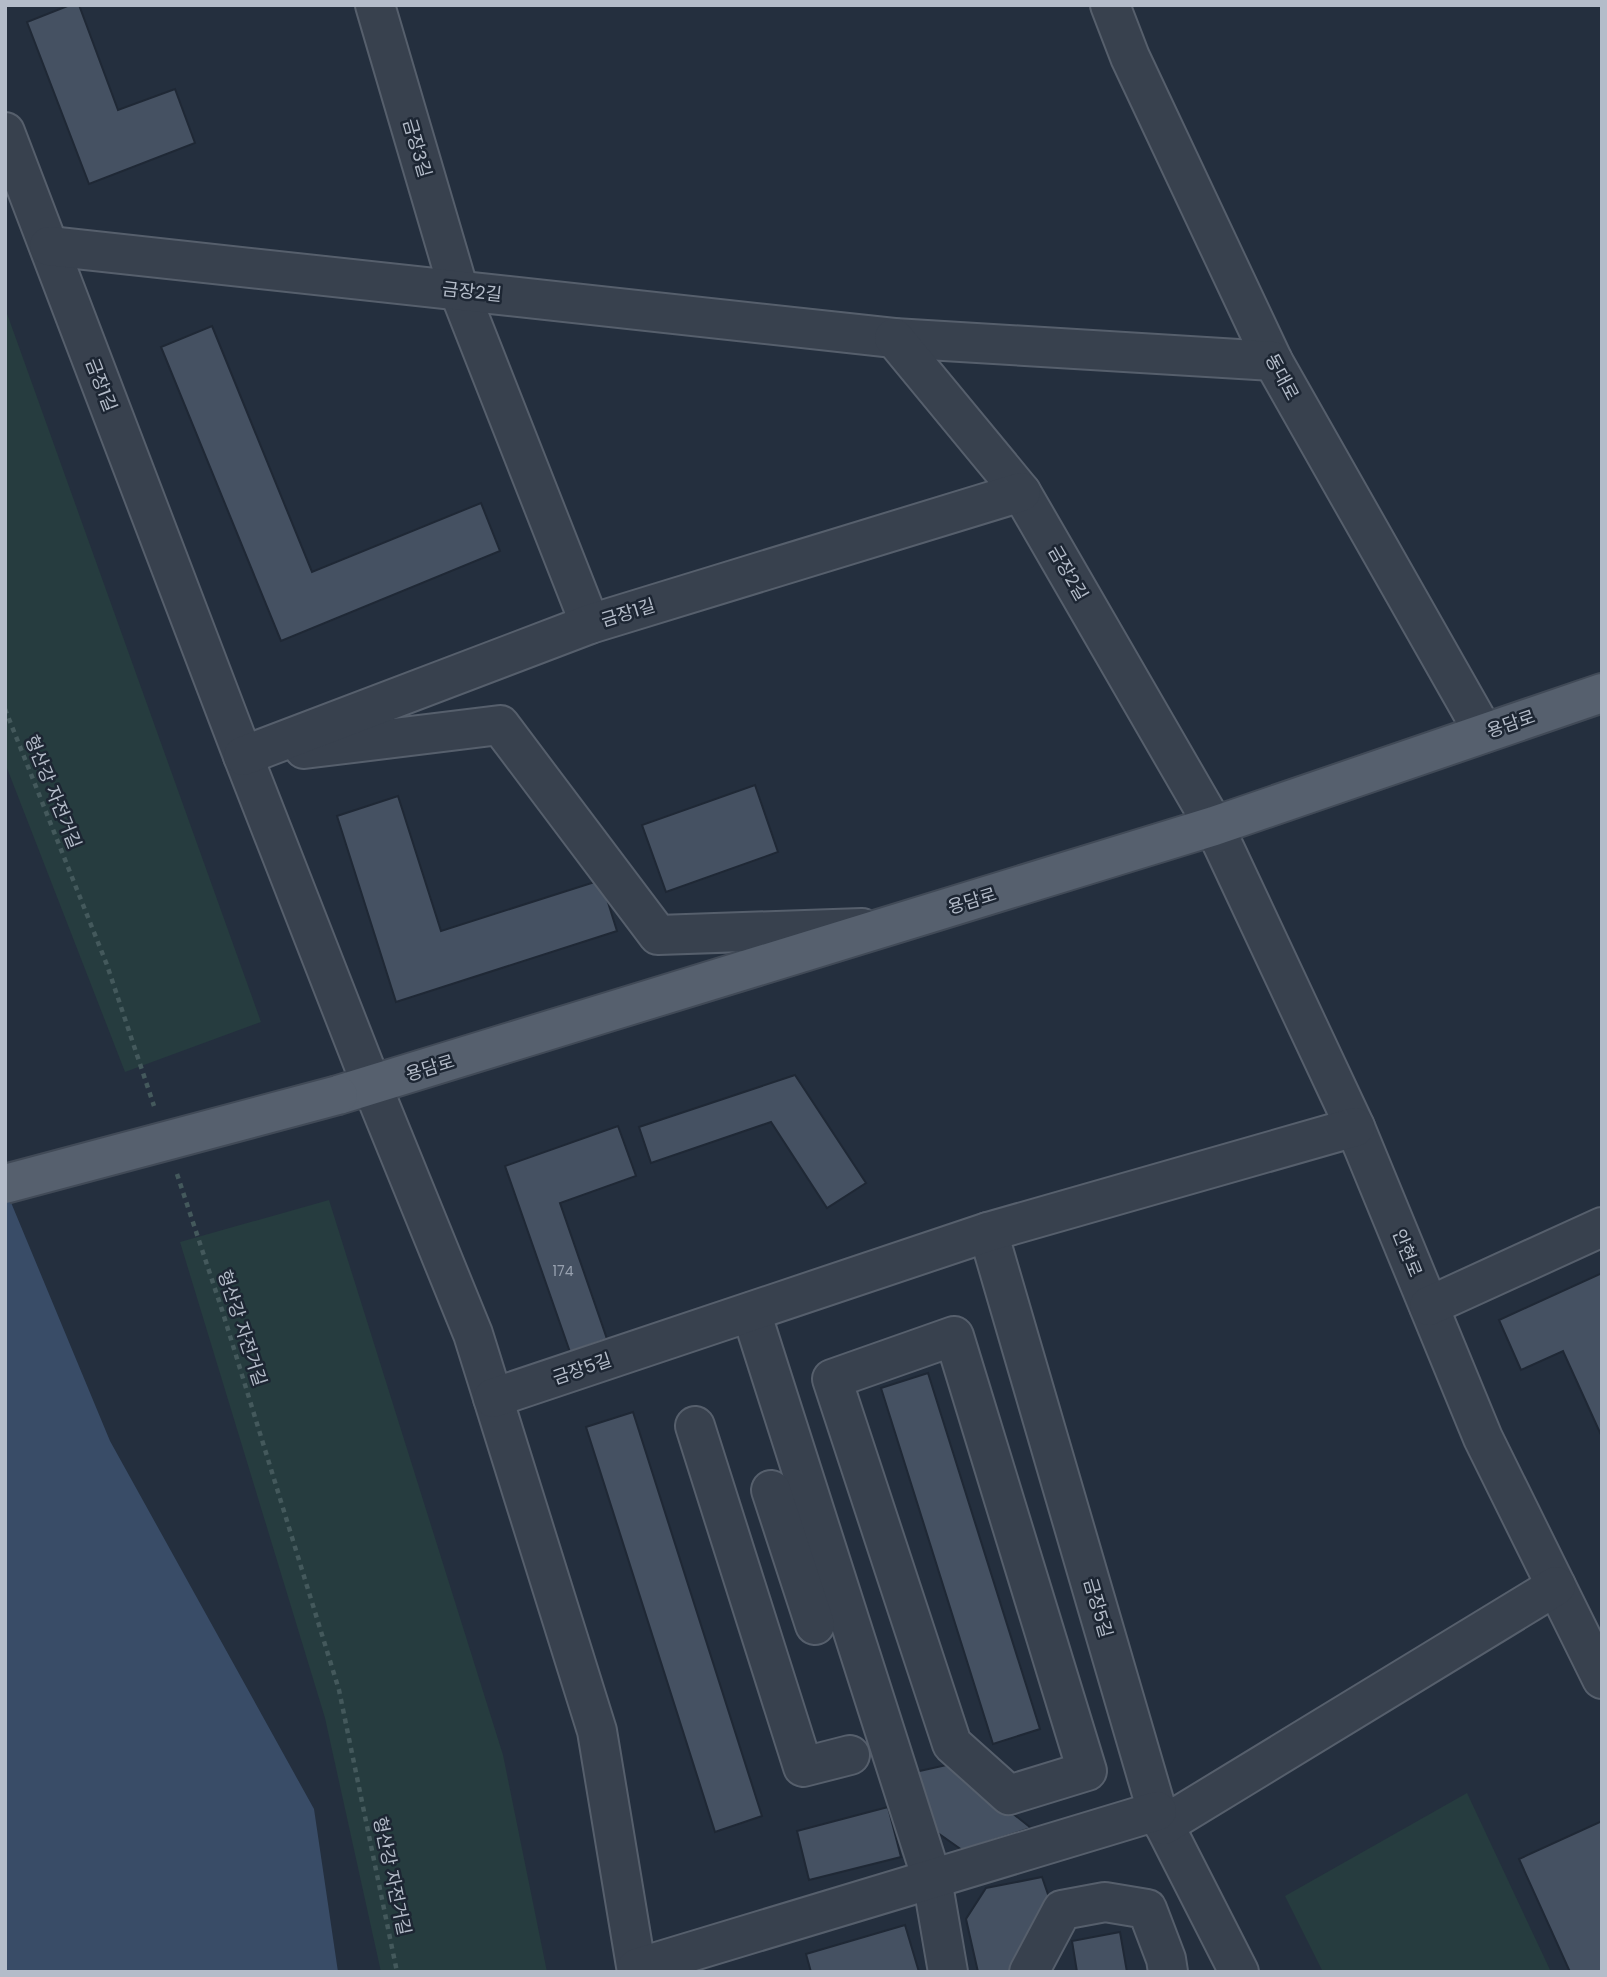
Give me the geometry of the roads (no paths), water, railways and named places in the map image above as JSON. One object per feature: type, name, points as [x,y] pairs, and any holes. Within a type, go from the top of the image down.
[{"type":"main road","name":"용담로","points":[[5,1184],[355,1091],[1214,826],[1602,693]]},
{"type":"street","name":"금장3길","points":[[375,5],[459,291],[590,624]]},
{"type":"street","name":"동대로","points":[[1110,5],[1130,57],[1273,361],[1484,733]]},
{"type":"street","name":"금장1길","points":[[5,132],[243,756],[355,1091],[473,1334],[597,1731],[637,1970]]},
{"type":"street","name":"금장2길","points":[[49,246],[894,338],[1273,361]]},
{"type":"street","name":"금장2길","points":[[894,338],[1021,492],[1214,826]]},
{"type":"street","name":"금장1길","points":[[243,756],[590,624],[1021,492]]},
{"type":"street","points":[[243,756],[500,725],[658,935],[886,927]]},
{"type":"street","name":"안현로","points":[[1214,826],[1355,1128],[1483,1438],[1602,1679]]},
{"type":"street","name":"금장5길","points":[[493,1398],[988,1232],[1355,1128]]},
{"type":"street","points":[[1429,1306],[1602,1227]]},
{"type":"street","name":"금장5길","points":[[988,1232],[1160,1818],[1240,1972]]},
{"type":"street","points":[[751,1312],[832,1620]]},
{"type":"street","points":[[954,1336],[1087,1771],[1009,1795],[952,1744],[919,1648],[832,1378],[954,1336]]},
{"type":"street","points":[[695,1426],[803,1767],[850,1755]]},
{"type":"street","points":[[771,1490],[832,1620],[864,1665],[932,1879],[948,1972]]},
{"type":"street","points":[[637,1970],[932,1879],[1160,1818],[1556,1586]]},
{"type":"street","points":[[762,1642],[832,1620]]},
{"type":"street","points":[[864,1665],[919,1648]]},
{"type":"street","points":[[1028,1972],[1062,1910],[1105,1902],[1147,1909],[1166,1959],[1168,1972]]},
{"type":"water","points":[[5,1188],[110,1441],[314,1809],[338,1972],[5,1972]]}]
